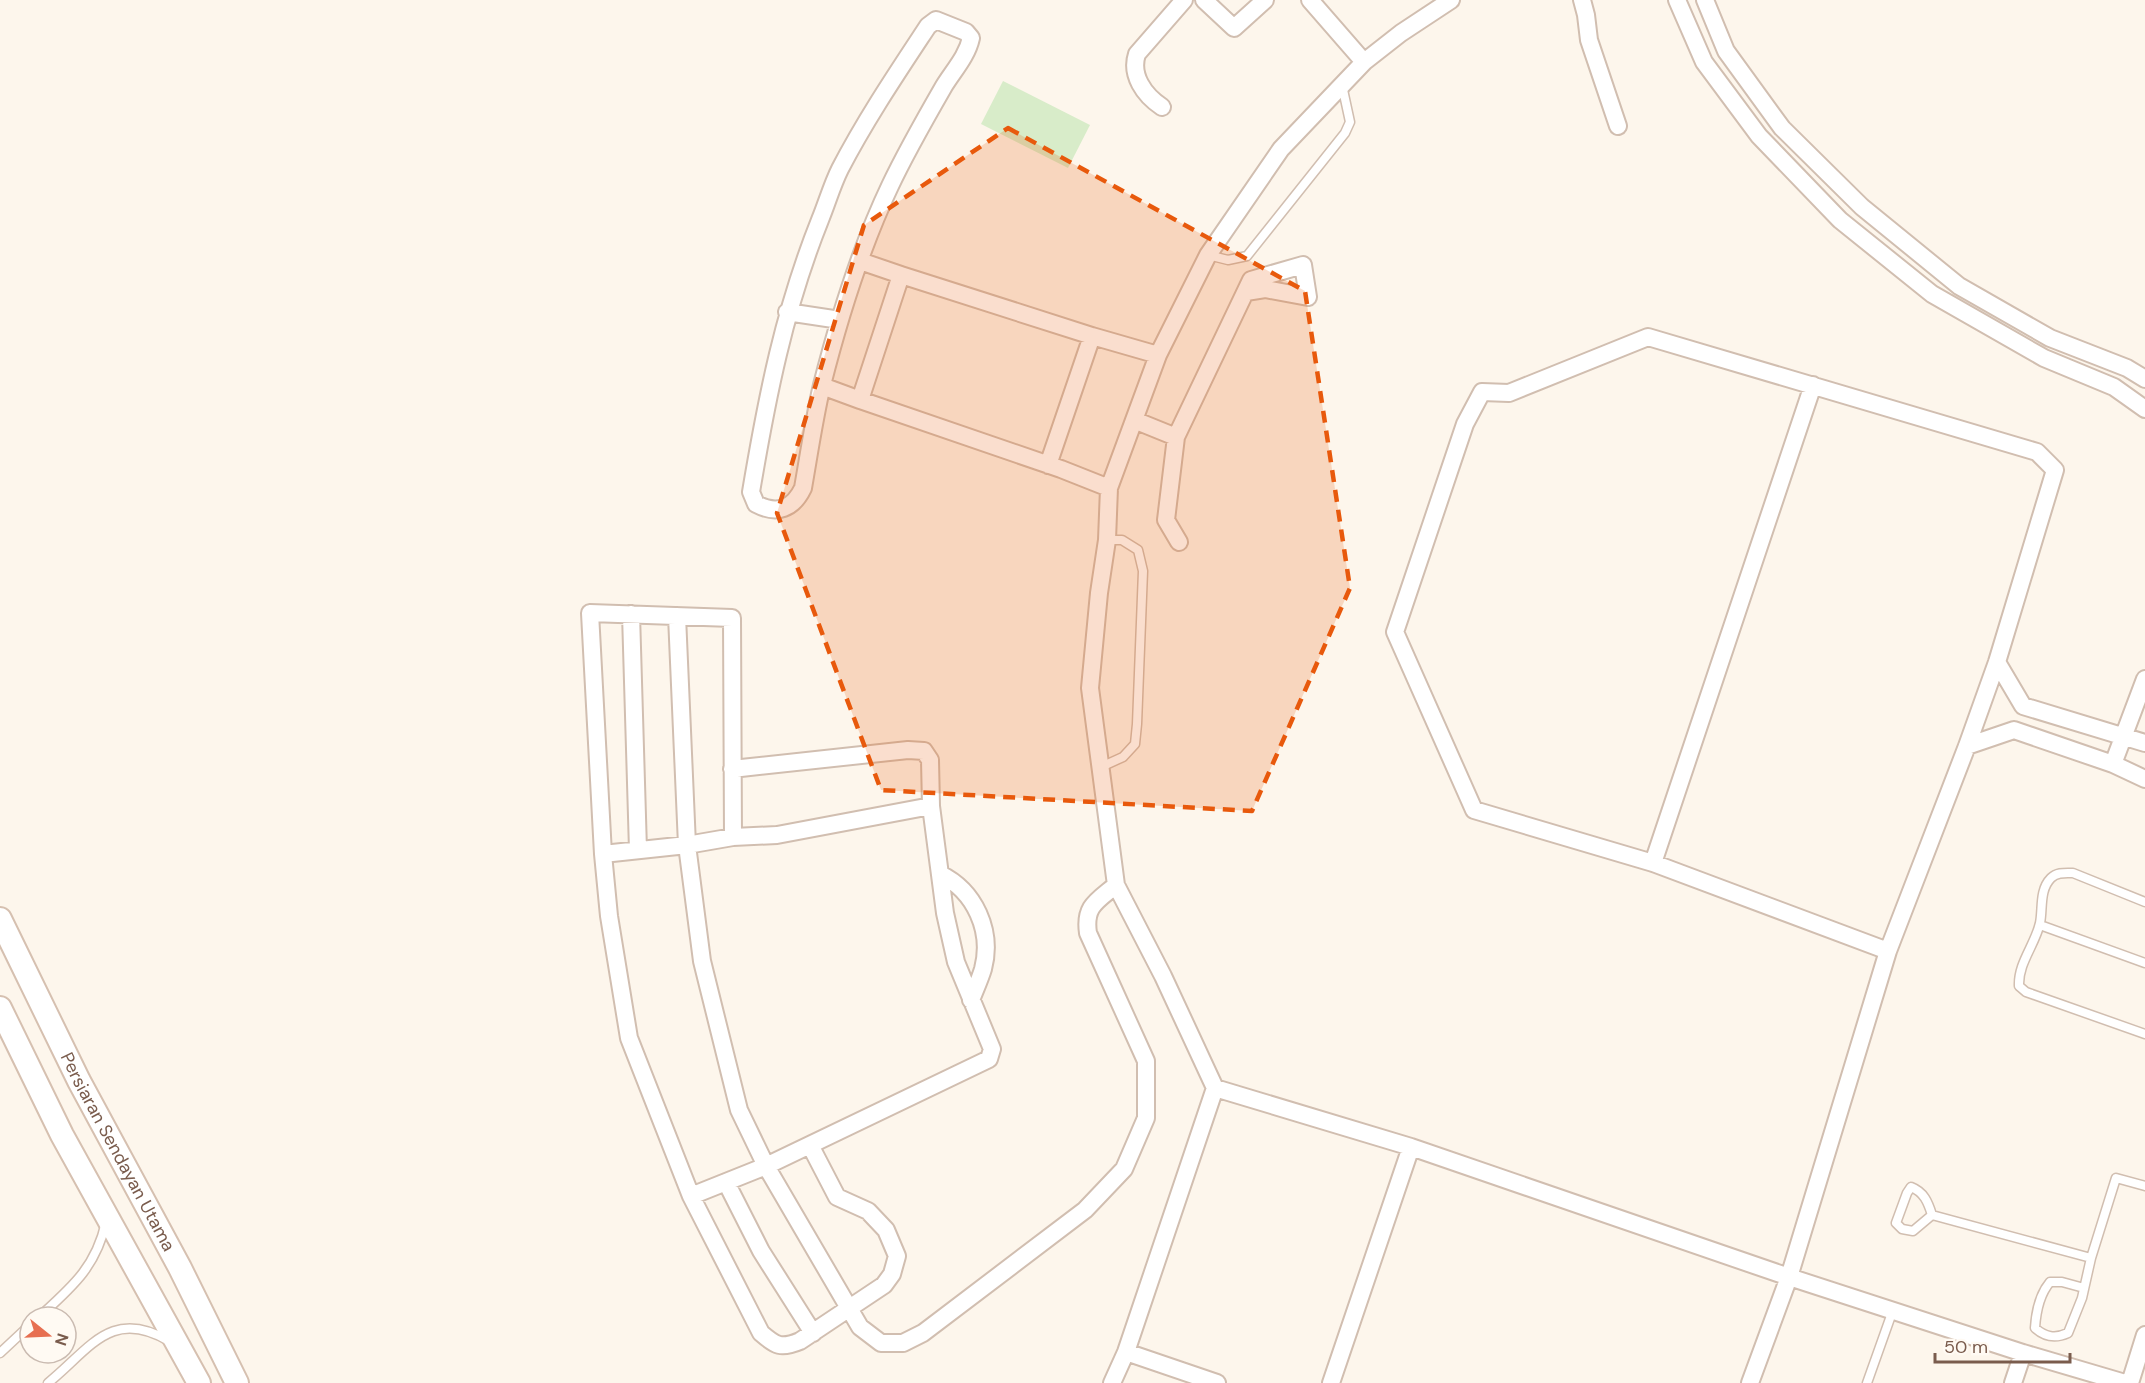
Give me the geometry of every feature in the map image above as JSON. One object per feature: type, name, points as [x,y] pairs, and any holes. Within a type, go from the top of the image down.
[{"type":"main road","name":"Persiaran Sendayan Utama","points":[[0,919],[79,1081],[180,1268],[237,1383]]},
{"type":"main road","points":[[0,1008],[62,1135],[199,1383]]},
{"type":"street","points":[[1162,107],[1150,99],[1136,75],[1134,65],[1137,54],[1184,0]]},
{"type":"street","points":[[1204,0],[1234,28],[1264,1]]},
{"type":"street","points":[[1310,0],[1364,62]]},
{"type":"street","points":[[1112,1383],[1126,1352],[1215,1088],[1163,976],[1116,885],[1090,688],[1099,593],[1107,540],[1109,488],[1158,355],[1208,255],[1281,148],[1364,62],[1401,33],[1451,0]]},
{"type":"street","points":[[1582,0],[1589,40],[1618,126]]},
{"type":"street","points":[[1677,0],[1704,62],[1759,136],[1839,220],[1932,294],[2044,358],[2114,387],[2145,409]]},
{"type":"street","points":[[1705,0],[1726,51],[1782,128],[1862,207],[1959,286],[2050,338],[2127,368],[2145,379]]},
{"type":"street","points":[[936,20],[966,32],[971,38],[969,49],[914,138],[889,189],[860,261],[840,320],[822,386],[803,488],[797,501],[786,508],[765,508],[756,504],[752,492],[767,398],[788,312],[810,245],[839,171],[868,118],[928,26],[936,20]]},
{"type":"street","points":[[860,261],[1158,355]]},
{"type":"street","points":[[1179,542],[1166,520],[1176,437],[1251,280],[1303,265],[1308,297],[1265,289],[1246,292]]},
{"type":"street","points":[[860,400],[901,275]]},
{"type":"street","points":[[788,312],[840,320]]},
{"type":"street","points":[[1048,465],[1092,336]]},
{"type":"street","points":[[1750,1383],[1789,1277],[1887,951],[1967,746],[1997,662],[2055,470],[2037,452],[1648,337],[1509,393],[1482,392],[1461,435],[1395,632],[1474,810],[1653,863],[1887,951]]},
{"type":"street","points":[[1653,863],[1813,385]]},
{"type":"street","points":[[822,386],[1109,488]]},
{"type":"street","points":[[1134,420],[1176,437]]},
{"type":"street","points":[[733,837],[732,618],[590,613],[603,854],[609,916],[630,1038],[691,1196],[761,1333],[772,1343],[786,1347],[813,1333],[884,1286],[892,1274],[897,1256],[886,1230],[868,1211],[837,1197],[810,1145]]},
{"type":"street","points":[[631,614],[638,850]]},
{"type":"street","points":[[677,616],[687,846],[702,961],[739,1110],[766,1166],[860,1326],[881,1343],[903,1343],[923,1333],[1085,1210],[1124,1169],[1146,1118],[1146,1061],[1088,933],[1086,919],[1092,905],[1116,885]]},
{"type":"street","points":[[1997,662],[2023,706],[2145,742]]},
{"type":"street","points":[[2113,764],[2145,679]]},
{"type":"street","points":[[2014,730],[2023,706]]},
{"type":"street","points":[[1967,746],[2014,730],[2144,775]]},
{"type":"street","points":[[691,1196],[766,1166],[989,1059],[992,1049],[956,962],[945,913],[931,806],[930,760],[924,751],[909,750],[732,769]]},
{"type":"street","points":[[603,854],[687,846],[733,837],[777,836],[931,806]]},
{"type":"street","points":[[940,874],[951,879],[961,888],[978,909],[984,932],[986,944],[983,968],[971,1000]]},
{"type":"street","points":[[1215,1088],[1411,1147],[1789,1277],[2023,1353],[2125,1383]]},
{"type":"street","points":[[1331,1383],[1411,1147]]},
{"type":"street","points":[[726,1182],[760,1251],[813,1333]]},
{"type":"street","points":[[2130,1383],[2145,1335]]},
{"type":"street","points":[[1126,1352],[1217,1383]]},
{"type":"street","points":[[2013,1383],[2023,1353]]},
{"type":"lane","points":[[1208,255],[1228,260],[1247,256],[1345,133],[1350,122],[1342,84]]},
{"type":"lane","points":[[1101,767],[1123,757],[1135,744],[1143,571],[1138,550],[1122,540],[1107,540]]},
{"type":"lane","points":[[2145,902],[2073,873],[2061,872],[2050,878],[2043,892],[2040,925],[2019,975],[2019,986],[2026,992],[2145,1034]]},
{"type":"lane","points":[[2040,925],[2145,963]]},
{"type":"lane","points":[[2084,1288],[2062,1281],[2050,1282],[2043,1290],[2035,1328],[2043,1335],[2050,1337],[2059,1337],[2068,1333],[2084,1288],[2116,1179],[2145,1186]]},
{"type":"lane","points":[[1911,1187],[1918,1190],[1927,1200],[1932,1215],[1913,1231],[1902,1229],[1896,1222],[1911,1187]]},
{"type":"lane","points":[[1932,1215],[2091,1258]]},
{"type":"lane","points":[[51,1305],[92,1262],[101,1242],[107,1216]]},
{"type":"lane","points":[[1867,1383],[1893,1310]]},
{"type":"lane","points":[[52,1382],[96,1341],[116,1329],[132,1327],[151,1331],[180,1347]]},
{"type":"lane","points":[[0,1353],[18,1336]]},
{"type":"highlighted area","points":[[1008,128],[1305,291],[1350,588],[1252,811],[881,790],[777,513],[864,225]]},
{"type":"green space","points":[[1003,81],[1090,125],[1068,168],[981,124]]}]
